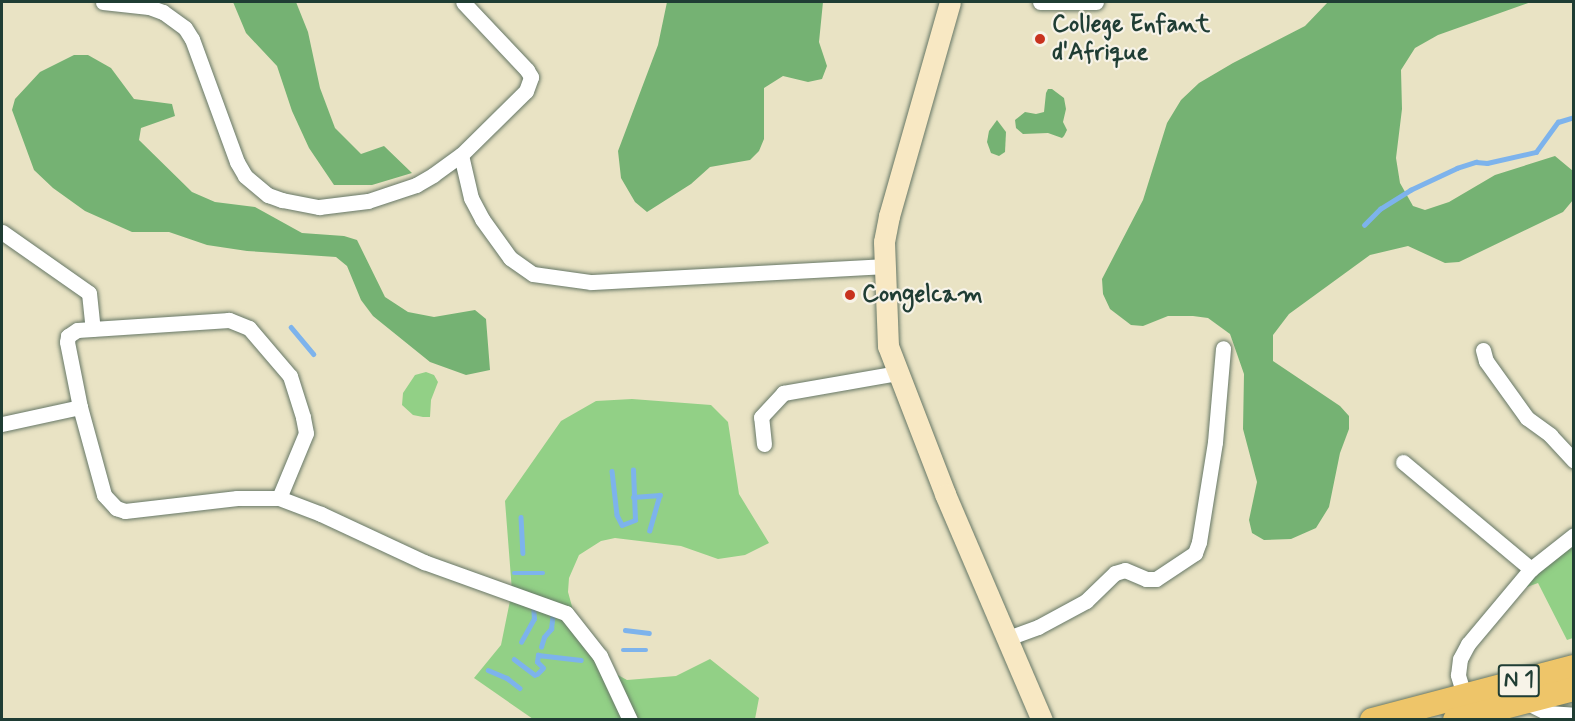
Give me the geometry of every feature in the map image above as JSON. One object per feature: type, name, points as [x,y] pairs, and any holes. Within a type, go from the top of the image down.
[{"type":"highway","name":"N 1","points":[[1372,720],[1574,667]]},
{"type":"highway","points":[[1455,720],[1499,714],[1526,702],[1574,689]]},
{"type":"main road","points":[[950,2],[888,216],[884,242],[888,346],[945,494],[1042,720]]},
{"type":"street","points":[[103,2],[149,7],[163,12],[185,28],[192,39],[237,162],[245,176],[268,195],[319,207],[368,201],[416,185],[461,155],[526,91],[531,77],[527,70],[463,2]]},
{"type":"street","points":[[1040,2],[1096,2]]},
{"type":"street","points":[[461,155],[471,198],[482,219],[510,258],[533,274],[591,282],[884,266]]},
{"type":"street","points":[[2,232],[89,293],[93,329]]},
{"type":"street","points":[[279,498],[306,433],[301,407],[290,376],[258,335],[240,323],[228,320],[77,330],[68,336],[67,342],[81,407],[104,495],[116,508],[125,511],[237,498],[279,498],[321,514],[424,562],[566,613],[600,656],[630,720]]},
{"type":"street","points":[[1008,638],[1038,627],[1086,601],[1115,573],[1125,570],[1146,579],[1156,579],[1195,553],[1199,542],[1215,442],[1222,348]]},
{"type":"street","points":[[1483,350],[1486,361],[1527,418],[1550,435],[1574,461]]},
{"type":"street","points":[[764,444],[761,417],[783,393],[898,373]]},
{"type":"street","points":[[2,424],[81,407]]},
{"type":"street","points":[[1403,462],[1531,570]]},
{"type":"street","points":[[1464,695],[1458,675],[1460,660],[1468,644],[1531,570],[1574,535]]},
{"type":"street","points":[[1526,702],[1548,713],[1574,715]]},
{"type":"green space","points":[[233,2],[296,2],[308,32],[320,88],[335,128],[361,154],[384,146],[412,173],[372,185],[334,185],[309,148],[292,111],[277,66],[246,33]]},
{"type":"green space","points":[[667,2],[823,2],[819,42],[827,66],[822,79],[808,82],[783,76],[764,88],[764,139],[759,151],[750,160],[710,167],[691,184],[647,212],[635,202],[621,178],[618,151],[658,45]]},
{"type":"green space","points":[[1328,2],[1531,2],[1438,35],[1415,48],[1401,70],[1402,109],[1396,158],[1400,183],[1413,206],[1425,210],[1449,202],[1495,175],[1555,156],[1573,171],[1573,200],[1563,212],[1459,262],[1445,263],[1408,246],[1370,255],[1289,314],[1273,335],[1273,361],[1340,406],[1349,416],[1349,429],[1340,453],[1329,507],[1316,528],[1291,539],[1264,540],[1252,533],[1249,520],[1257,482],[1243,429],[1244,374],[1230,334],[1208,318],[1193,316],[1168,316],[1143,326],[1131,325],[1110,309],[1103,294],[1102,279],[1143,200],[1167,123],[1181,100],[1199,83],[1305,26]]},
{"type":"green space","points":[[74,55],[88,55],[111,68],[134,99],[172,104],[175,116],[141,128],[139,140],[192,192],[215,202],[255,207],[302,233],[344,236],[357,240],[385,297],[408,312],[434,317],[475,310],[486,319],[490,370],[466,375],[430,362],[373,316],[361,300],[347,266],[336,257],[247,251],[207,245],[169,232],[132,232],[85,211],[53,188],[34,170],[12,110],[15,99],[40,72]]},
{"type":"green space","points":[[1048,89],[1052,89],[1064,98],[1066,109],[1063,122],[1067,130],[1064,136],[1062,138],[1048,133],[1023,134],[1016,128],[1015,120],[1025,112],[1036,114],[1044,112]]},
{"type":"green space","points":[[997,120],[1006,132],[1005,152],[999,156],[991,153],[987,142],[989,131]]},
{"type":"green space","points":[[426,372],[434,375],[438,382],[431,400],[430,417],[413,415],[402,405],[403,393],[415,375]]},
{"type":"green space","points":[[632,399],[711,405],[728,422],[739,494],[769,543],[745,555],[718,559],[681,546],[615,538],[601,541],[579,555],[569,578],[568,592],[581,639],[605,668],[627,680],[676,676],[710,659],[759,698],[755,719],[533,719],[474,678],[501,645],[512,591],[505,501],[561,421],[596,401]]},
{"type":"green space","points":[[1573,537],[1573,638],[1567,640],[1538,583],[1527,587],[1523,579]]},
{"type":"waterway","points":[[1364,225],[1380,209],[1410,190],[1457,168],[1476,162],[1487,163],[1536,152],[1558,122],[1574,117]]},
{"type":"waterway","points":[[291,327],[314,354]]},
{"type":"waterway","points":[[612,471],[617,515],[622,525],[635,520],[633,470]]},
{"type":"waterway","points":[[633,497],[660,495],[650,531]]},
{"type":"waterway","points":[[521,517],[523,553]]},
{"type":"waterway","points":[[514,573],[543,573]]},
{"type":"waterway","points":[[521,642],[534,619],[533,605]]},
{"type":"waterway","points":[[541,647],[544,637],[551,629],[553,612]]},
{"type":"waterway","points":[[625,630],[649,633]]},
{"type":"waterway","points":[[623,650],[646,650]]},
{"type":"waterway","points":[[537,674],[543,668],[537,662],[538,655],[581,660]]},
{"type":"waterway","points":[[514,659],[535,675]]},
{"type":"waterway","points":[[488,670],[507,678],[520,688]]},
{"type":"place","name":"College Enfant d'Afrique","points":[[1040,39]]},
{"type":"place","name":"Congelcam","points":[[850,295]]}]
